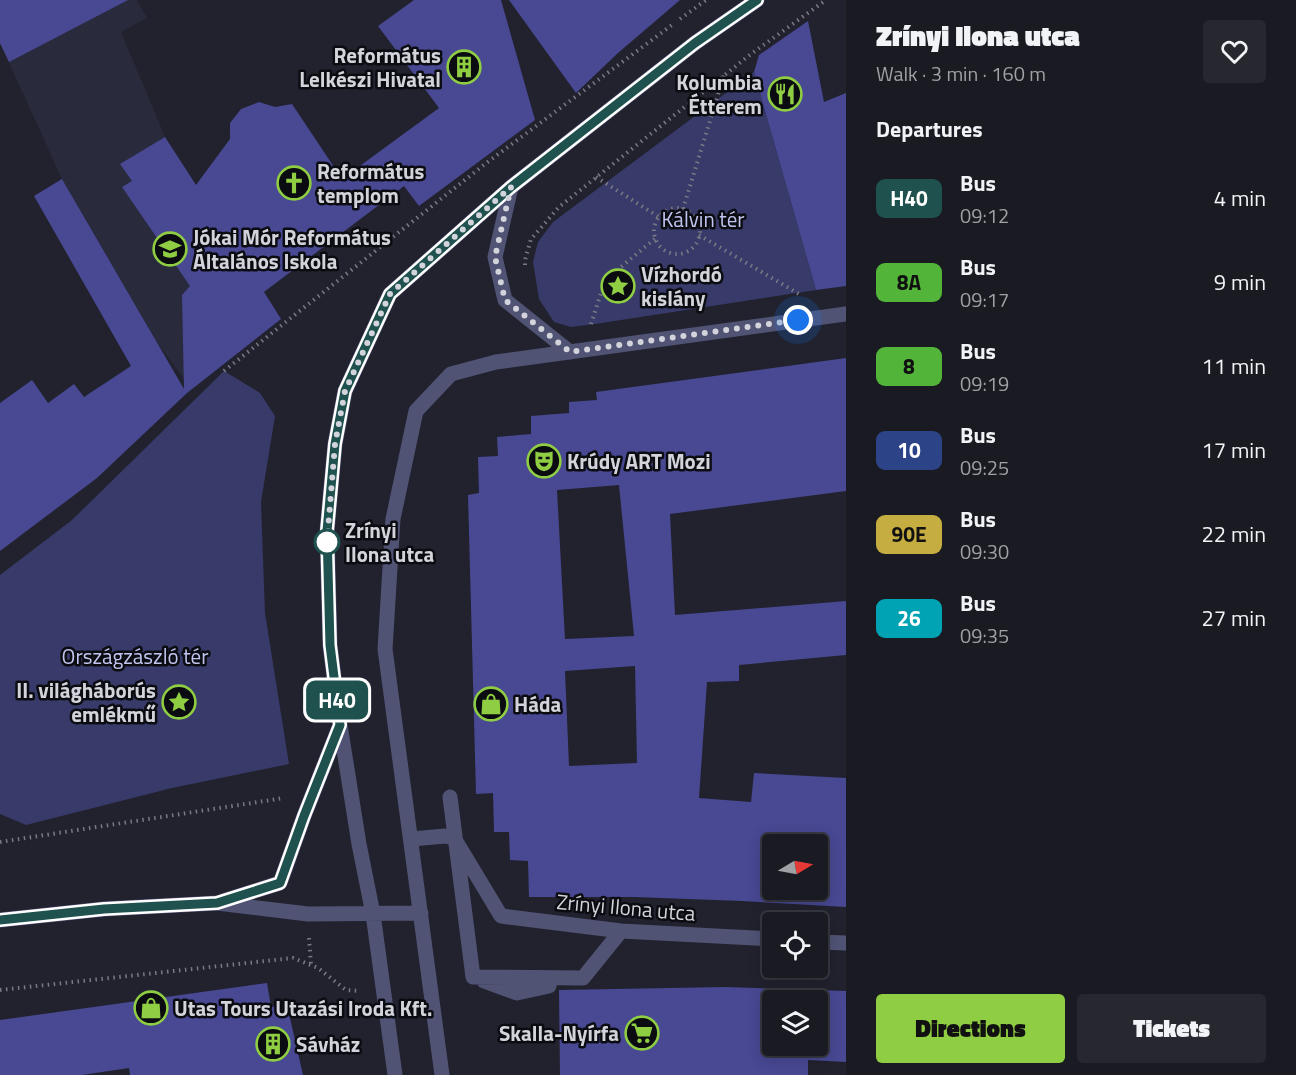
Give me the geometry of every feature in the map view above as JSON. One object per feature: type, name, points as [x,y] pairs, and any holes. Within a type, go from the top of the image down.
[{"type":"street","points":[[395,1075],[373,914],[359,844],[330,645],[327,531],[335,444],[345,391],[390,294],[511,187],[695,43],[757,0]]},
{"type":"street","points":[[511,187],[495,257],[505,300],[570,352]]},
{"type":"street","points":[[442,1075],[386,649],[393,519],[416,411],[451,374],[496,362],[846,314]]},
{"type":"street","points":[[217,903],[280,883],[340,725]]},
{"type":"street","points":[[450,797],[473,976]]},
{"type":"street","points":[[412,839],[445,836],[454,838]]},
{"type":"street","name":"Zrínyi Ilona utca","points":[[454,838],[501,916],[621,931],[762,938]]},
{"type":"street","points":[[0,920],[104,909],[217,903],[308,914],[421,913]]},
{"type":"street","points":[[473,976],[583,978],[621,931]]},
{"type":"street","points":[[828,942],[846,943]]},
{"type":"street","points":[[473,976],[517,993],[549,986]]},
{"type":"path","points":[[224,371],[485,164],[705,0]]},
{"type":"path","points":[[526,271],[525,260],[531,239],[559,207],[724,75],[826,0]]},
{"type":"path","points":[[683,209],[724,75]]},
{"type":"path","points":[[596,177],[659,217]]},
{"type":"path","points":[[672,209],[683,209],[693,214],[698,220],[697,242],[692,248],[678,254],[664,250],[656,238],[655,224],[659,217],[672,209]]},
{"type":"path","points":[[699,235],[804,297]]},
{"type":"path","points":[[590,325],[601,293],[616,271],[656,238]]},
{"type":"path","points":[[0,843],[286,797]]},
{"type":"path","points":[[0,990],[293,958],[318,968],[346,990],[365,990]]},
{"type":"shaded area","name":"Jókai Mór Református Általános Iskola","points":[[0,0],[137,0],[147,18],[121,32],[165,137],[281,319],[192,389],[160,347],[62,179],[0,43]]},
{"type":"green space","name":"Kálvin tér","points":[[754,72],[816,290],[571,327],[554,322],[539,299],[533,262],[538,242],[553,222]]},
{"type":"green space","name":"Országzászló tér","points":[[224,371],[260,393],[275,416],[261,502],[265,613],[289,764],[172,788],[26,825],[0,814],[0,575],[72,520]]},
{"type":"building","points":[[0,0],[128,0],[9,62],[0,43]]},
{"type":"building","points":[[414,0],[501,0],[535,120],[419,206],[404,186],[264,292],[281,319],[187,393],[97,478],[0,551],[0,403],[32,380],[48,403],[74,384],[84,397],[131,366],[34,196],[62,179],[184,389],[182,295],[190,286],[122,187],[132,181],[120,164],[165,137],[196,185],[230,139],[230,123],[241,109],[259,102],[275,107],[292,104],[342,179],[439,108],[378,26]]},
{"type":"building","points":[[509,0],[680,0],[618,53],[576,93]]},
{"type":"building","points":[[808,21],[824,102],[846,93],[846,286],[816,290],[754,72],[759,55]]},
{"type":"building","points":[[846,358],[846,491],[670,514],[675,615],[846,601],[846,655],[739,665],[739,681],[707,682],[699,798],[751,802],[754,773],[846,778],[846,907],[634,897],[529,897],[528,861],[510,860],[509,832],[494,832],[493,793],[476,794],[468,495],[479,493],[478,457],[498,456],[497,437],[531,434],[531,416],[569,413],[569,402],[597,400],[596,392]],"holes":[[[619,485],[634,636],[565,639],[557,490]],[[635,666],[637,763],[569,766],[565,671]]]},
{"type":"building","points":[[267,983],[271,1007],[287,1005],[303,1075],[130,1075],[129,1068],[82,1075],[0,1075],[0,1020]]},
{"type":"building","name":"Skalla-Nyírfa","points":[[725,987],[816,990],[762,990],[762,1056],[828,1056],[828,990],[846,991],[846,1062],[808,1060],[808,1075],[560,1075],[559,990]]},
{"type":"bus line","name":"H40","points":[[0,920],[104,909],[217,903],[280,883],[340,725],[330,645],[327,531],[335,444],[345,391],[390,294],[511,187],[695,43],[757,0]]},
{"type":"place","name":"Református Lelkészi Hivatal","points":[[464,67]]},
{"type":"place","name":"Kolumbia Étterem","points":[[785,94]]},
{"type":"place","name":"Református templom","points":[[294,183]]},
{"type":"place","name":"Jókai Mór Református Általános Iskola","points":[[170,249]]},
{"type":"place","name":"Vízhordó kislány","points":[[618,286]]},
{"type":"place","name":"Krúdy ART Mozi","points":[[544,461]]},
{"type":"place","name":"Zrínyi Ilona utca","points":[[327,542]]},
{"type":"place","name":"II. világháborús emlékmű","points":[[179,702]]},
{"type":"place","name":"Háda","points":[[491,704]]},
{"type":"place","name":"Utas Tours Utazási Iroda Kft.","points":[[151,1008]]},
{"type":"place","name":"Skalla-Nyírfa","points":[[642,1033]]},
{"type":"place","name":"Sávház","points":[[273,1044]]},
{"type":"route","points":[[327,542],[335,444],[345,391],[390,294],[511,187],[495,257],[505,300],[570,352],[798,320]]}]
